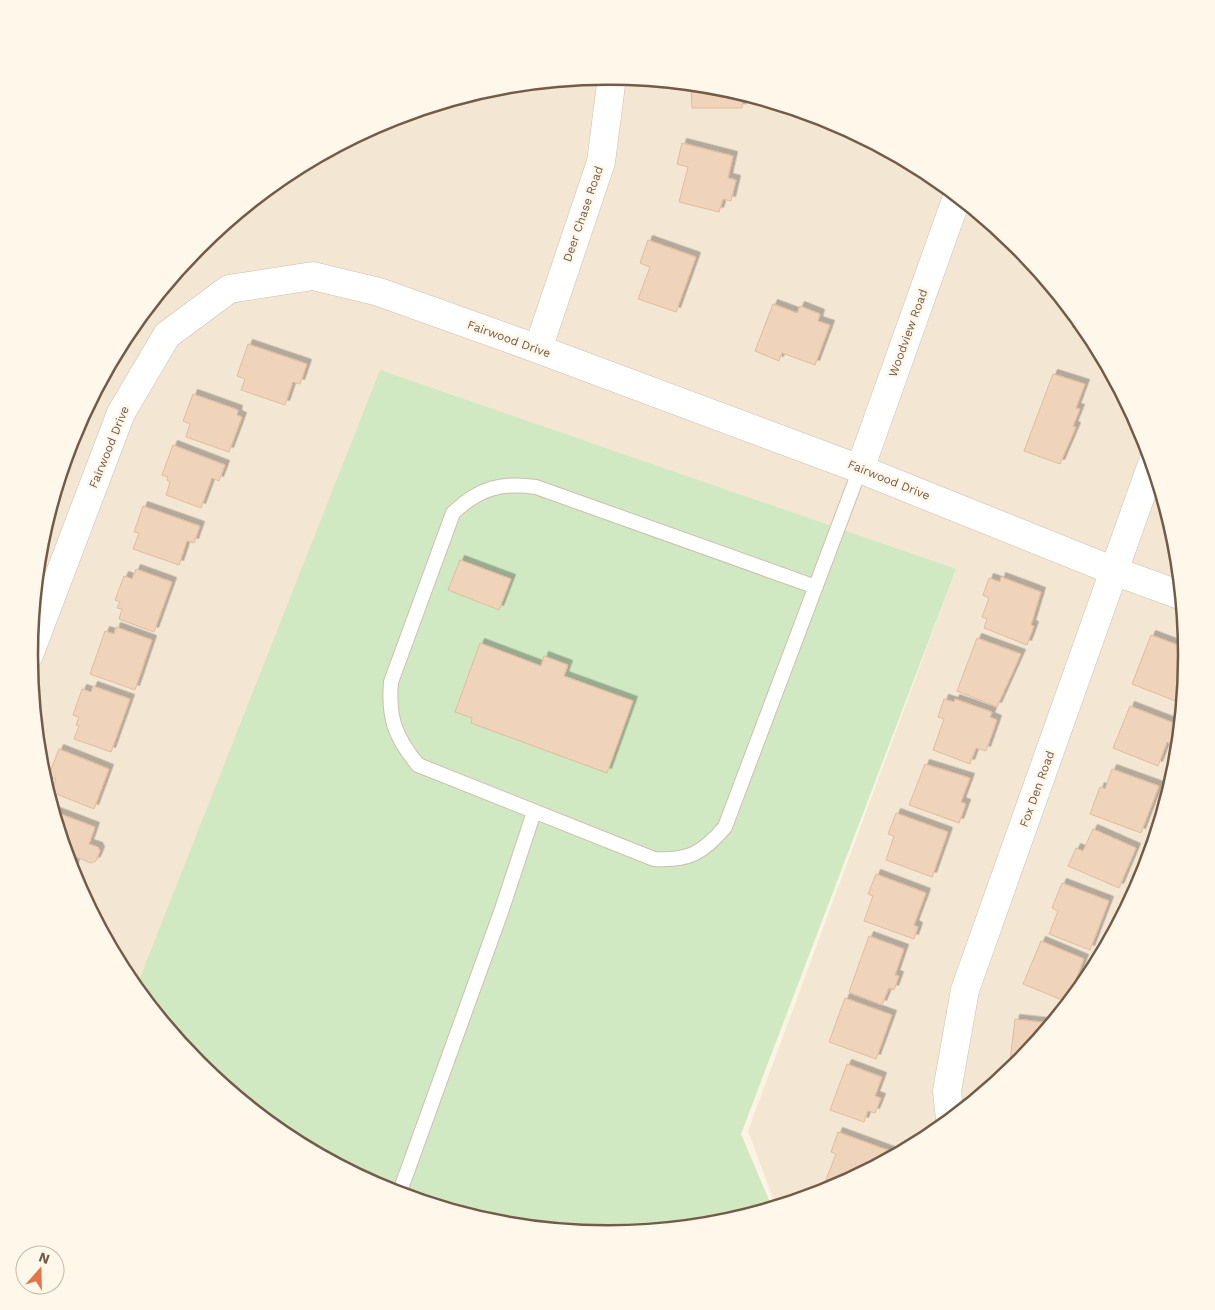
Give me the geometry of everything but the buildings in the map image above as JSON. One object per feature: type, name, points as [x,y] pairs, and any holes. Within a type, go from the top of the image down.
[{"type":"street","name":"Deer Chase Road","points":[[538,349],[601,162],[611,85]]},
{"type":"street","name":"Woodview Road","points":[[860,469],[955,204]]},
{"type":"street","name":"Fairwood Drive","points":[[39,630],[121,413],[167,335],[229,289],[313,276],[379,292],[538,349],[860,469],[1114,571],[1174,593]]},
{"type":"street","name":"Fox Den Road","points":[[949,1111],[947,1091],[965,990],[1148,475]]},
{"type":"lane","points":[[816,587],[536,487],[513,484],[486,489],[466,500],[453,513],[391,682],[389,701],[392,724],[402,746],[418,764],[654,859],[675,860],[695,855],[709,846],[725,827],[816,587],[860,469]]},
{"type":"lane","points":[[402,1187],[501,912],[534,812]]},
{"type":"shaded area","points":[[570,86],[645,86],[719,96],[755,104],[826,128],[892,161],[954,203],[1011,252],[1060,308],[1101,370],[1119,403],[1147,472],[1167,544],[1173,581],[1178,655],[1173,729],[1158,803],[1134,873],[1119,907],[1081,972],[1036,1031],[983,1084],[924,1129],[860,1166],[826,1182],[774,1200],[748,1131],[956,569],[143,985],[114,940],[96,907],[81,873],[57,803],[48,766],[39,692],[39,618],[42,581],[57,507],[81,437],[96,403],[114,370],[155,308],[204,252],[232,226],[291,181],[355,144],[389,128],[424,115],[496,96]]},
{"type":"green space","points":[[380,370],[956,569],[741,1134],[770,1202],[719,1214],[682,1220],[608,1225],[570,1224],[496,1214],[424,1195],[389,1182],[322,1149],[261,1107],[204,1058],[155,1002],[139,980]]}]
